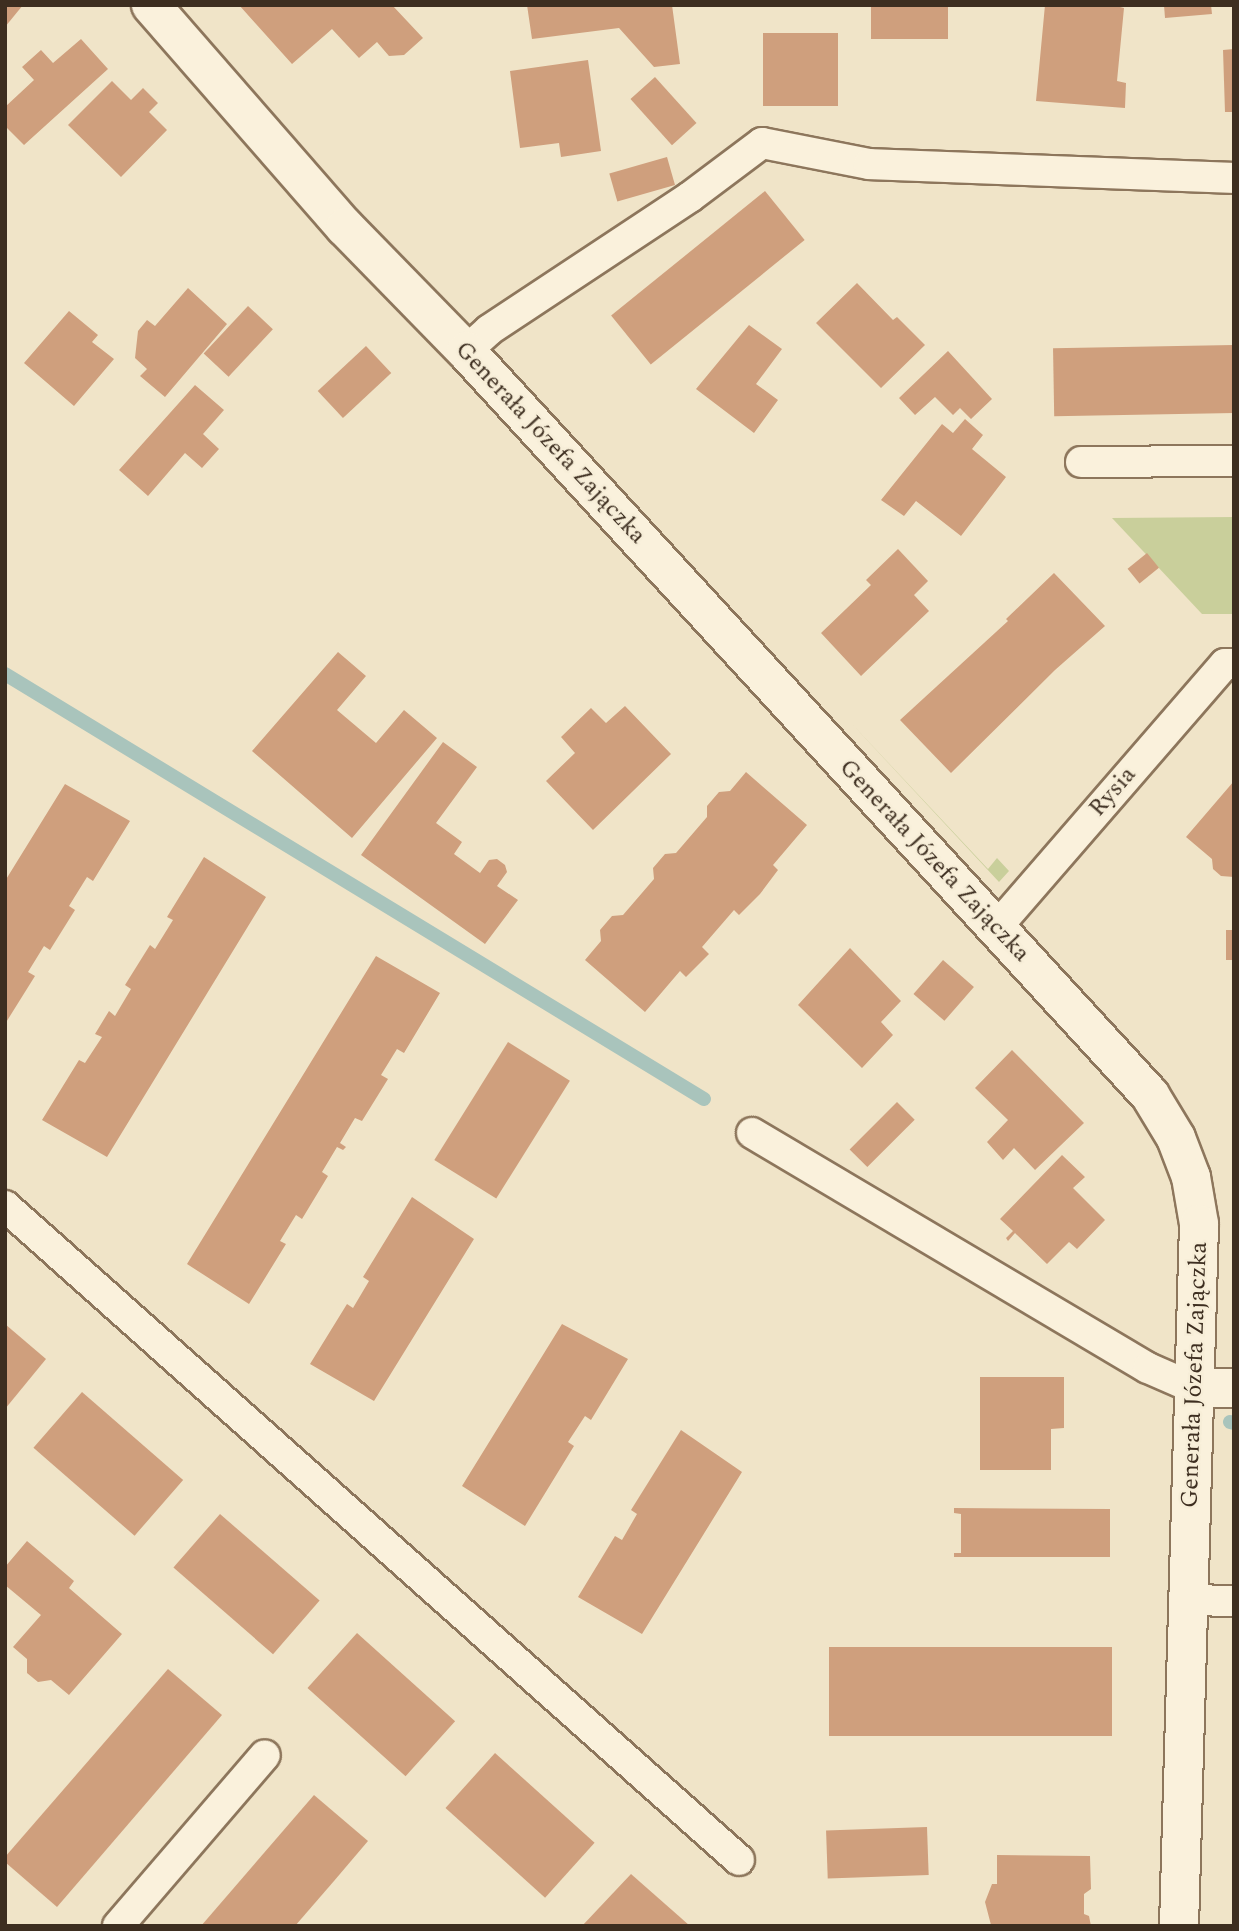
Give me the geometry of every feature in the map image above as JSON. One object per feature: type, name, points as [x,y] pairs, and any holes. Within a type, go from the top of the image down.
[{"type":"street","name":"Generała Józefa Zajączka","points":[[151,5],[345,227],[466,351],[1150,1095],[1176,1139],[1191,1177],[1199,1224],[1179,1926]]},
{"type":"street","points":[[1194,1388],[1234,1388]]},
{"type":"lane","points":[[466,351],[489,330],[690,197],[762,143],[869,164],[1234,178]]},
{"type":"lane","points":[[1081,462],[1234,461]]},
{"type":"lane","name":"Rysia","points":[[996,928],[1226,663],[1234,664]]},
{"type":"lane","points":[[752,1133],[1148,1368],[1194,1388]]},
{"type":"lane","points":[[5,1206],[739,1860]]},
{"type":"lane","points":[[1188,1600],[1234,1601]]},
{"type":"lane","points":[[118,1926],[265,1755]]},
{"type":"green space","points":[[1234,517],[1234,614],[1202,614],[1112,518]]},
{"type":"green space","points":[[852,724],[988,869],[997,858],[1009,871],[999,882]]},
{"type":"building","points":[[5,5],[23,5],[5,27]]},
{"type":"building","points":[[239,5],[392,5],[423,38],[404,55],[389,56],[377,42],[359,58],[332,29],[292,64]]},
{"type":"building","points":[[527,5],[672,5],[680,64],[654,67],[619,28],[532,39]]},
{"type":"building","points":[[871,5],[948,5],[948,39],[871,39]]},
{"type":"building","points":[[1045,5],[1112,5],[1124,8],[1117,81],[1126,83],[1125,108],[1036,101]]},
{"type":"building","points":[[1164,5],[1211,5],[1212,14],[1165,18]]},
{"type":"building","points":[[763,33],[838,33],[838,106],[763,106]]},
{"type":"building","points":[[81,39],[108,69],[24,145],[5,126],[5,107],[34,80],[22,67],[41,50],[53,63]]},
{"type":"building","points":[[1234,49],[1234,112],[1225,112],[1223,50]]},
{"type":"building","points":[[588,60],[601,151],[561,157],[559,143],[520,148],[510,71]]},
{"type":"building","points":[[655,77],[696,123],[672,145],[630,99]]},
{"type":"building","points":[[112,81],[131,100],[143,88],[158,103],[149,112],[167,130],[121,177],[68,125]]},
{"type":"building","points":[[667,157],[675,185],[617,201],[609,174]]},
{"type":"building","points":[[765,191],[805,240],[651,365],[611,316]]},
{"type":"building","points":[[857,283],[893,320],[897,317],[925,345],[881,388],[816,323]]},
{"type":"building","points":[[188,288],[227,324],[165,397],[140,376],[147,369],[135,358],[138,331],[147,320],[155,326]]},
{"type":"building","points":[[248,306],[273,329],[229,377],[204,354]]},
{"type":"building","points":[[69,311],[98,335],[92,342],[114,359],[74,406],[24,363]]},
{"type":"building","points":[[749,325],[782,349],[756,384],[778,400],[754,433],[696,389]]},
{"type":"building","points":[[1233,345],[1234,413],[1054,416],[1053,348]]},
{"type":"building","points":[[366,346],[391,373],[343,418],[318,391]]},
{"type":"building","points":[[948,351],[992,399],[971,419],[960,408],[953,415],[935,397],[915,415],[899,398]]},
{"type":"building","points":[[195,385],[224,410],[203,434],[219,449],[202,468],[185,453],[148,496],[119,470]]},
{"type":"building","points":[[965,419],[983,435],[972,449],[1006,477],[961,536],[916,501],[904,516],[881,500],[942,424],[953,433]]},
{"type":"building","points":[[898,549],[928,581],[914,595],[929,611],[861,676],[821,633],[871,585],[866,580]]},
{"type":"building","points":[[1147,553],[1159,568],[1140,583],[1128,569]]},
{"type":"building","points":[[1054,573],[1105,626],[1055,670],[951,773],[900,720],[1008,621],[1006,619]]},
{"type":"building","points":[[338,652],[366,676],[337,710],[376,743],[404,710],[437,738],[352,838],[252,751]]},
{"type":"building","points":[[625,706],[671,754],[593,830],[546,781],[575,753],[561,737],[591,708],[606,723]]},
{"type":"building","points":[[443,742],[477,767],[436,823],[462,842],[454,854],[480,873],[489,860],[497,859],[505,865],[507,872],[497,886],[518,900],[485,944],[361,855]]},
{"type":"building","points":[[746,772],[807,825],[773,865],[778,870],[760,894],[739,915],[734,910],[702,947],[709,954],[686,977],[680,971],[645,1012],[585,960],[601,941],[600,930],[612,916],[623,915],[654,879],[653,868],[665,854],[676,853],[707,817],[707,806],[719,792],[730,791]]},
{"type":"building","points":[[1234,781],[1234,877],[1221,876],[1213,869],[1212,859],[1186,837]]},
{"type":"building","points":[[65,784],[130,821],[93,881],[87,877],[69,906],[75,910],[50,950],[44,946],[28,972],[35,976],[5,1024],[5,881]]},
{"type":"building","points":[[204,857],[266,897],[107,1157],[42,1120],[79,1060],[85,1063],[102,1037],[95,1034],[109,1011],[115,1016],[131,989],[125,985],[150,945],[155,949],[173,920],[167,917]]},
{"type":"building","points":[[1226,930],[1234,930],[1234,960],[1226,960]]},
{"type":"building","points":[[850,948],[901,1001],[881,1022],[893,1035],[862,1068],[798,1005]]},
{"type":"building","points":[[376,956],[440,993],[404,1053],[397,1049],[381,1075],[388,1079],[362,1121],[355,1118],[340,1143],[346,1147],[343,1150],[337,1147],[322,1172],[328,1176],[302,1219],[296,1215],[280,1241],[286,1244],[249,1304],[187,1264]]},
{"type":"building","points":[[943,960],[974,987],[944,1021],[913,994]]},
{"type":"building","points":[[508,1042],[570,1081],[496,1199],[434,1160]]},
{"type":"building","points":[[1012,1050],[1084,1123],[1035,1170],[1014,1148],[1003,1160],[987,1142],[1008,1120],[975,1088]]},
{"type":"building","points":[[897,1102],[915,1120],[867,1167],[850,1149]]},
{"type":"building","points":[[1062,1155],[1085,1177],[1073,1188],[1105,1220],[1077,1249],[1069,1242],[1047,1264],[1015,1233],[1008,1241],[1006,1238],[1013,1231],[1000,1219]]},
{"type":"building","points":[[412,1197],[474,1239],[374,1401],[310,1364],[347,1304],[353,1308],[369,1281],[363,1277]]},
{"type":"building","points":[[5,1324],[46,1359],[5,1409]]},
{"type":"building","points":[[562,1324],[628,1359],[591,1420],[585,1416],[568,1442],[574,1446],[525,1526],[462,1486]]},
{"type":"building","points":[[980,1377],[1064,1377],[1064,1428],[1051,1429],[1051,1470],[980,1470]]},
{"type":"building","points":[[82,1392],[183,1480],[135,1536],[33,1448]]},
{"type":"building","points":[[681,1430],[742,1472],[642,1634],[578,1597],[615,1536],[622,1540],[637,1514],[631,1510]]},
{"type":"building","points":[[954,1508],[1110,1509],[1110,1557],[954,1557],[954,1553],[961,1553],[961,1514],[954,1513]]},
{"type":"building","points":[[220,1514],[320,1601],[273,1654],[173,1568]]},
{"type":"building","points":[[27,1541],[74,1581],[69,1588],[122,1634],[69,1695],[51,1680],[38,1682],[27,1673],[27,1659],[13,1647],[41,1615],[5,1585],[5,1567]]},
{"type":"building","points":[[357,1633],[455,1721],[406,1776],[307,1688]]},
{"type":"building","points":[[829,1647],[1112,1647],[1112,1736],[829,1736]]},
{"type":"building","points":[[168,1669],[222,1715],[57,1907],[5,1862],[5,1857]]},
{"type":"building","points":[[495,1753],[595,1843],[545,1898],[445,1808]]},
{"type":"building","points":[[314,1795],[368,1841],[334,1881],[295,1926],[201,1926]]},
{"type":"building","points":[[927,1827],[929,1875],[828,1878],[826,1831]]},
{"type":"building","points":[[997,1855],[1090,1856],[1091,1889],[1084,1894],[1084,1914],[1089,1916],[1091,1926],[991,1925],[985,1902],[992,1884],[997,1884]]},
{"type":"building","points":[[631,1874],[681,1918],[690,1926],[582,1926]]},
{"type":"waterway","points":[[5,674],[704,1099]]},
{"type":"waterway","points":[[1230,1422],[1234,1423]]}]
